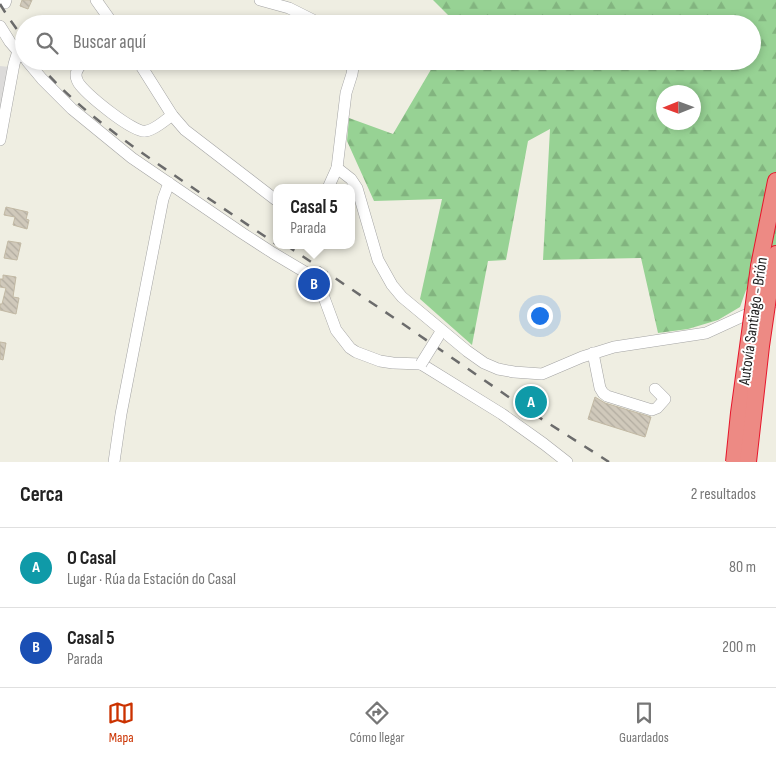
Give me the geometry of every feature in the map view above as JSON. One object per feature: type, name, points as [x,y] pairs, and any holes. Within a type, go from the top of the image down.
[{"type":"highway","name":"Autovía Santiago - Brión","points":[[748,462],[776,181]]},
{"type":"highway","name":"Autovía Santiago - Brión","points":[[734,462],[739,413],[769,263]]},
{"type":"street","points":[[96,0],[107,15]]},
{"type":"street","points":[[260,0],[289,8],[303,15]]},
{"type":"street","points":[[0,26],[15,46]]},
{"type":"street","points":[[0,140],[4,95],[15,63]]},
{"type":"street","points":[[34,70],[72,109],[132,158],[242,233],[310,275],[318,284],[336,330],[350,348],[380,361],[420,364],[502,414],[567,462]]},
{"type":"street","points":[[78,70],[76,74],[80,86],[130,126],[140,131],[149,131],[172,115]]},
{"type":"street","points":[[144,70],[172,115],[192,135],[273,198]]},
{"type":"street","points":[[330,184],[337,168],[346,93],[353,70]]},
{"type":"street","points":[[337,168],[354,184]]},
{"type":"street","points":[[114,462],[121,414],[163,199],[170,183]]},
{"type":"street","points":[[355,185],[378,260],[392,285],[402,297],[441,332],[484,363],[498,369],[542,374],[582,357],[614,347],[706,333],[776,301]]},
{"type":"street","points":[[420,364],[441,332]]},
{"type":"street","points":[[593,353],[600,388],[607,396],[652,410],[657,408],[665,399],[655,389]]},
{"type":"shaded area","points":[[0,66],[9,67],[0,123]]},
{"type":"green space","points":[[433,0],[776,0],[776,276],[746,290],[740,307],[718,320],[688,329],[658,333],[641,258],[543,260],[550,129],[528,141],[506,260],[488,261],[472,345],[420,299],[442,199],[374,201],[347,141],[349,118],[393,134],[431,70],[761,70],[761,15],[448,15]]},
{"type":"building","points":[[22,0],[32,0],[28,9],[20,6]]},
{"type":"building","points":[[6,207],[28,212],[26,219],[29,220],[27,229],[13,225],[15,217],[4,215]]},
{"type":"building","points":[[8,241],[21,243],[17,260],[4,258]]},
{"type":"building","points":[[3,275],[16,277],[13,297],[19,298],[16,314],[0,310],[0,304],[2,304],[6,288],[0,287],[0,279],[3,279]]},
{"type":"building","points":[[0,342],[6,343],[3,360],[0,359]]},
{"type":"building","points":[[529,396],[538,402],[533,409],[525,402]]},
{"type":"building","points":[[595,397],[605,403],[651,417],[645,437],[588,419]]},
{"type":"railway","points":[[0,4],[15,27]]},
{"type":"railway","points":[[44,70],[66,93],[117,135],[273,242]]},
{"type":"railway","points":[[292,249],[523,407],[609,462]]},
{"type":"place","name":"Casal 5","points":[[314,284]]},
{"type":"place","name":"O Casal","points":[[531,402]]}]
